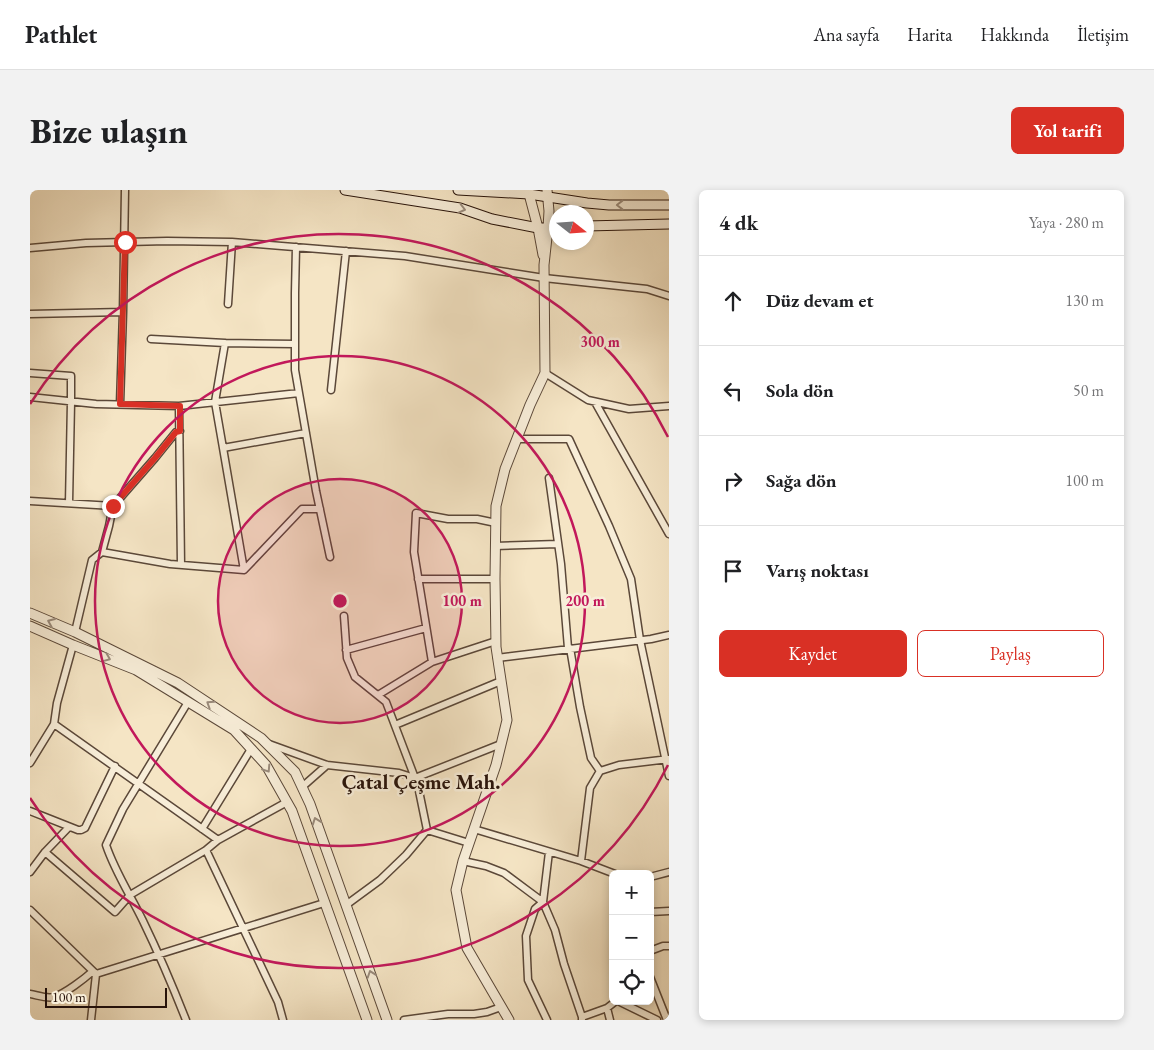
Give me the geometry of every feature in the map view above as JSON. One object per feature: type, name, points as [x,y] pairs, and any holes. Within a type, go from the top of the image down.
[{"type":"street","points":[[120,404],[125,190]]},
{"type":"street","points":[[345,190],[460,208],[492,219],[538,228],[549,228]]},
{"type":"street","points":[[458,190],[529,192],[547,194],[580,203],[669,205]]},
{"type":"street","points":[[509,1020],[467,948],[456,890],[463,861],[496,765],[507,720],[496,641],[496,506],[505,469],[530,405],[545,373],[544,265],[538,228],[529,192]]},
{"type":"street","points":[[547,194],[549,208]]},
{"type":"street","points":[[594,226],[669,224]]},
{"type":"street","points":[[30,248],[86,243],[167,240],[232,242],[405,256],[544,278],[647,289],[669,296]]},
{"type":"street","points":[[228,304],[232,242]]},
{"type":"street","points":[[544,265],[549,242]]},
{"type":"street","points":[[296,247],[294,293],[295,370],[330,557]]},
{"type":"street","points":[[330,390],[346,251]]},
{"type":"street","points":[[30,314],[123,312]]},
{"type":"street","points":[[151,338],[225,343],[295,344]]},
{"type":"street","points":[[225,343],[215,402],[244,570]]},
{"type":"street","points":[[30,373],[71,376],[70,503]]},
{"type":"street","points":[[545,373],[588,400],[595,402],[629,409],[669,406]]},
{"type":"street","points":[[30,397],[96,404],[180,406],[299,393]]},
{"type":"street","points":[[595,402],[665,522],[669,534]]},
{"type":"street","points":[[180,406],[181,565]]},
{"type":"street","points":[[76,632],[92,560],[102,552],[113,506],[176,432],[180,431]]},
{"type":"street","points":[[223,448],[306,432]]},
{"type":"street","points":[[517,439],[569,439],[609,526],[631,579],[640,640],[667,759],[669,776]]},
{"type":"street","points":[[549,478],[569,648],[591,758],[600,772]]},
{"type":"street","points":[[30,501],[113,506]]},
{"type":"street","points":[[244,570],[302,509],[320,509]]},
{"type":"street","points":[[432,662],[414,552],[416,513],[448,519],[477,519],[496,523]]},
{"type":"street","points":[[496,546],[558,544]]},
{"type":"street","points":[[102,552],[170,564],[244,570]]},
{"type":"street","points":[[418,579],[495,579]]},
{"type":"street","points":[[30,613],[76,632],[178,683],[261,738],[295,772],[310,804],[387,1020]]},
{"type":"street","points":[[344,616],[347,658],[356,678],[386,702],[418,786],[427,830]]},
{"type":"street","points":[[30,626],[136,670],[234,730],[266,765],[292,812],[367,1020]]},
{"type":"street","points":[[346,650],[426,628]]},
{"type":"street","points":[[497,658],[669,635]]},
{"type":"street","points":[[378,696],[432,662],[496,641]]},
{"type":"street","points":[[30,763],[54,724],[57,702],[73,645]]},
{"type":"street","points":[[395,725],[501,681]]},
{"type":"street","points":[[186,1020],[160,954],[111,859],[106,845],[124,809],[188,702]]},
{"type":"street","points":[[54,724],[218,840]]},
{"type":"street","points":[[268,744],[327,766],[400,773],[415,778],[501,744]]},
{"type":"street","points":[[202,829],[251,749]]},
{"type":"street","points":[[581,861],[590,788],[600,772],[619,765],[667,759]]},
{"type":"street","points":[[30,812],[81,830],[85,828],[114,766]]},
{"type":"street","points":[[302,787],[327,766]]},
{"type":"street","points":[[45,852],[115,912],[130,895],[206,850],[218,840],[287,802]]},
{"type":"street","points":[[30,872],[69,826]]},
{"type":"street","points":[[474,829],[581,861],[609,872]]},
{"type":"street","points":[[427,830],[469,843]]},
{"type":"street","points":[[346,905],[380,880],[406,855],[427,830]]},
{"type":"street","points":[[206,850],[278,1002],[283,1020]]},
{"type":"street","points":[[549,852],[543,902],[555,930],[582,1019],[611,1005]]},
{"type":"street","points":[[463,861],[486,866],[504,873],[543,902]]},
{"type":"street","points":[[654,876],[669,872]]},
{"type":"street","points":[[543,902],[536,909],[526,936],[528,980],[547,1020]]},
{"type":"street","points":[[30,994],[54,997],[95,972],[160,954],[324,903]]},
{"type":"street","points":[[30,910],[95,972]]},
{"type":"street","points":[[654,912],[669,911]]},
{"type":"street","points":[[654,950],[663,946],[669,946]]},
{"type":"street","points":[[91,1020],[95,972]]},
{"type":"street","points":[[654,987],[667,1020]]},
{"type":"street","points":[[625,1005],[657,1020]]},
{"type":"street","points":[[404,1020],[448,1014],[474,1014],[502,1008]]},
{"type":"street","points":[[607,1008],[610,1020]]},
{"type":"district","name":"Çatal Çeşme Mah.","points":[[421,782]]},
{"type":"route","points":[[113,506],[176,432],[180,431],[180,406],[120,404],[125,242]]}]
